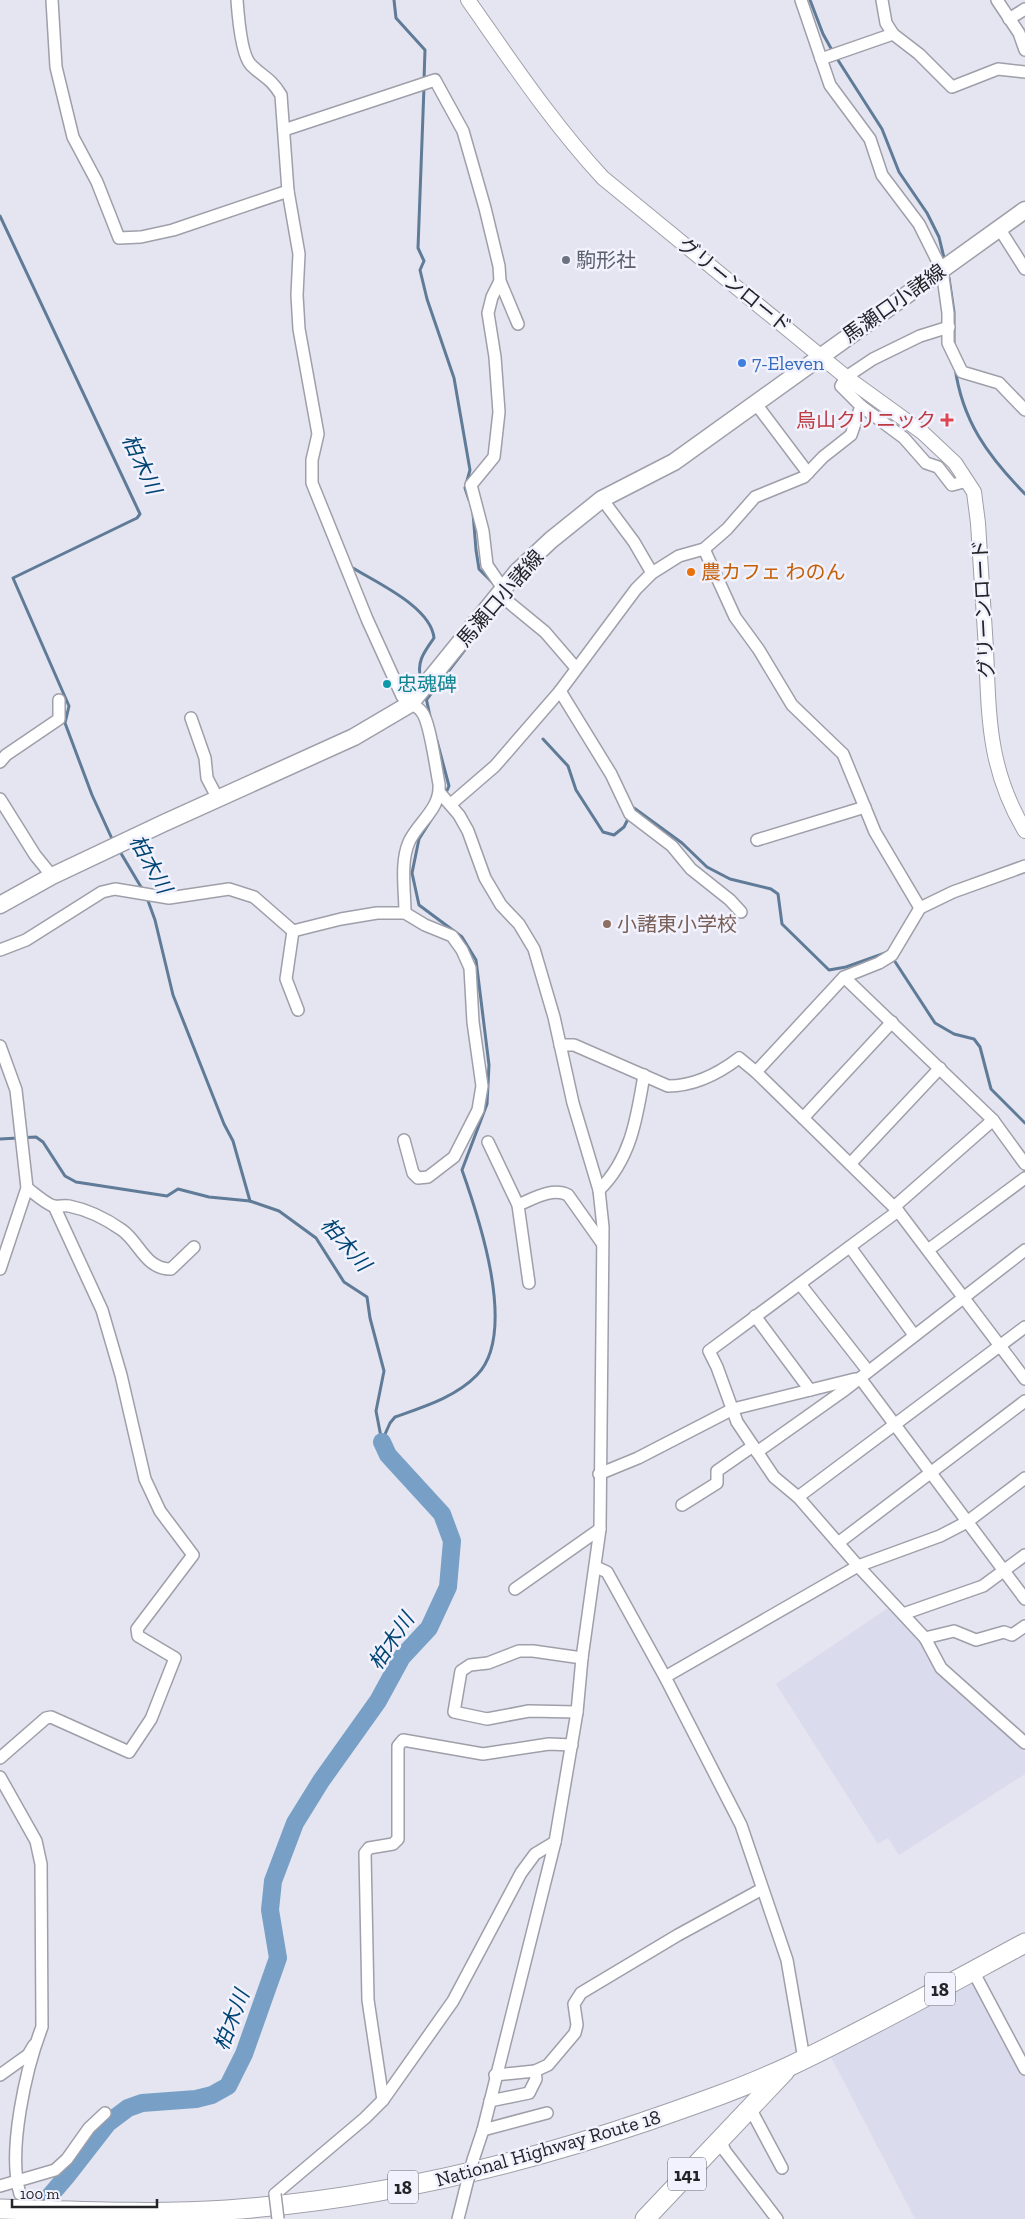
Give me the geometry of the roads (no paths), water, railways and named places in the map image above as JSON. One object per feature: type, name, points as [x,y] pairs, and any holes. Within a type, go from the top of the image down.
[{"type":"highway","name":"18","points":[[796,2063],[1025,1943]]},
{"type":"highway","name":"National Highway Route 18","points":[[0,2209],[89,2215],[226,2210],[307,2202],[455,2177],[589,2141],[706,2101],[796,2063]]},
{"type":"highway","name":"141","points":[[645,2219],[750,2108],[796,2063]]},
{"type":"highway","points":[[706,2101],[724,2105],[730,2118],[725,2135]]},
{"type":"main road","name":"馬瀬口小諸線","points":[[0,905],[52,876],[354,737],[410,704],[502,593],[517,572],[551,540],[602,499],[674,462],[756,404],[820,355],[1025,210]]},
{"type":"street","points":[[52,0],[56,67],[73,137],[97,182],[119,238],[141,237],[172,230],[288,191]]},
{"type":"street","points":[[237,0],[245,51],[249,63],[272,81],[281,95],[288,191],[299,254],[297,295],[299,329],[318,434],[312,460],[312,483],[367,619],[402,696],[421,711],[427,725],[440,793],[434,807],[408,844],[405,861],[405,913]]},
{"type":"street","name":"グリーンロード","points":[[468,0],[577,151],[603,178],[846,376],[922,432],[955,463],[974,492],[978,523],[990,726],[997,771],[1008,800],[1025,831]]},
{"type":"street","points":[[801,0],[830,85],[870,139],[882,174],[919,224],[942,270],[949,327],[948,343],[962,372],[999,383],[1025,410]]},
{"type":"street","points":[[882,0],[886,23],[893,34],[919,54],[952,87],[998,69],[1025,72]]},
{"type":"street","points":[[997,0],[1019,33],[1025,50]]},
{"type":"street","points":[[1009,19],[1025,9]]},
{"type":"street","points":[[821,59],[893,34]]},
{"type":"street","points":[[284,130],[435,80],[463,130],[491,233],[499,266],[500,282],[518,324]]},
{"type":"street","points":[[999,228],[1025,269]]},
{"type":"street","points":[[500,282],[492,297],[488,313],[495,357],[499,412],[494,457],[472,485],[483,531],[487,565],[502,593],[545,632],[576,668]]},
{"type":"street","points":[[949,327],[920,336],[873,359],[846,376],[841,386],[861,406],[904,438],[926,463],[938,467],[952,485],[966,481]]},
{"type":"street","points":[[756,404],[808,473]]},
{"type":"street","points":[[451,804],[495,766],[560,691],[636,589],[652,572],[679,556],[704,549],[727,529],[755,496],[804,477],[823,457],[851,435],[861,406]]},
{"type":"street","points":[[602,499],[634,542],[652,572]]},
{"type":"street","points":[[704,549],[735,617],[759,650],[792,705],[843,754],[875,832],[920,908]]},
{"type":"street","points":[[560,691],[611,774],[630,814],[672,846],[691,868],[730,900],[741,912]]},
{"type":"street","points":[[0,762],[6,755],[59,718],[58,700]]},
{"type":"street","points":[[191,718],[205,758],[207,778],[218,799]]},
{"type":"street","points":[[440,793],[451,804],[468,831],[485,878],[501,905],[519,924],[534,949],[576,1112],[599,1190],[603,1227],[599,1474],[600,1529],[582,1658],[577,1712],[555,1842],[495,2075],[483,2130],[473,2160],[458,2219]]},
{"type":"street","points":[[0,799],[35,855],[52,876]]},
{"type":"street","points":[[757,840],[865,806]]},
{"type":"street","points":[[756,1072],[844,977],[879,963],[892,955],[920,908],[953,892],[1025,866]]},
{"type":"street","points":[[0,950],[26,940],[102,892],[116,890],[168,898],[229,889],[254,897],[293,931]]},
{"type":"street","points":[[293,931],[341,918],[377,913],[405,913],[425,925],[452,936],[462,950],[470,968],[473,1022],[482,1086],[478,1110],[454,1157],[428,1177],[418,1178],[413,1173],[404,1140]]},
{"type":"street","points":[[293,931],[286,979],[298,1010]]},
{"type":"street","points":[[844,977],[993,1120],[1025,1164]]},
{"type":"street","points":[[803,1118],[892,1022]]},
{"type":"street","points":[[560,1045],[574,1045],[668,1086],[684,1086],[714,1074],[739,1058],[756,1072],[896,1209],[1025,1379]]},
{"type":"street","points":[[0,1046],[16,1090],[27,1188],[0,1269]]},
{"type":"street","points":[[850,1164],[940,1068]]},
{"type":"street","points":[[599,1190],[612,1177],[629,1145],[636,1122],[644,1075]]},
{"type":"street","points":[[993,1120],[896,1209],[850,1247],[709,1351],[737,1422],[774,1477],[798,1497],[858,1566],[925,1638],[941,1668],[1025,1743]]},
{"type":"street","points":[[488,1142],[518,1205],[529,1283]]},
{"type":"street","points":[[928,1250],[1025,1178]]},
{"type":"street","points":[[0,1758],[46,1718],[52,1717],[129,1752],[151,1719],[175,1658],[138,1636],[137,1629],[193,1555],[160,1511],[146,1479],[121,1375],[102,1310],[54,1206],[27,1188]]},
{"type":"street","points":[[518,1205],[548,1193],[568,1195],[602,1243]]},
{"type":"street","points":[[54,1206],[68,1206],[94,1213],[107,1220],[128,1235],[140,1252],[152,1264],[163,1269],[171,1269],[194,1247]]},
{"type":"street","points":[[850,1247],[914,1335]]},
{"type":"street","points":[[682,1505],[716,1483],[717,1471],[755,1449],[864,1374],[1025,1250]]},
{"type":"street","points":[[800,1284],[864,1374],[895,1424],[1025,1599]]},
{"type":"street","points":[[755,1316],[810,1390]]},
{"type":"street","points":[[798,1497],[1025,1327]]},
{"type":"street","points":[[599,1474],[638,1458],[733,1409],[810,1390],[864,1374]]},
{"type":"street","points":[[838,1543],[1025,1401]]},
{"type":"street","points":[[665,1677],[858,1566],[940,1536],[968,1522],[1025,1478]]},
{"type":"street","points":[[515,1589],[600,1529]]},
{"type":"street","points":[[904,1614],[982,1586],[1025,1555]]},
{"type":"street","points":[[596,1567],[607,1572],[665,1677],[741,1824],[787,1960],[796,2063]]},
{"type":"street","points":[[925,1638],[954,1632],[976,1640],[1004,1632],[1012,1635],[1025,1626]]},
{"type":"street","points":[[577,1712],[529,1711],[487,1719],[454,1712],[461,1671],[470,1665],[488,1663],[519,1651],[533,1651],[582,1658]]},
{"type":"street","points":[[383,2100],[368,2000],[365,1853],[369,1848],[393,1844],[398,1838],[398,1746],[402,1740],[483,1754],[549,1744],[572,1745]]},
{"type":"street","points":[[0,1777],[36,1841],[41,1864],[42,2027],[28,2055],[0,2075]]},
{"type":"street","points":[[278,2219],[276,2194],[383,2100],[414,2059],[433,2026],[453,2001],[521,1873],[535,1854],[555,1842]]},
{"type":"street","points":[[495,2075],[535,2071],[548,2066],[575,2033],[577,2025],[574,2004],[581,1993],[678,1935],[762,1889]]},
{"type":"street","points":[[973,1971],[1025,2069]]},
{"type":"street","points":[[20,2194],[16,2181],[16,2153],[21,2111],[35,2044]]},
{"type":"street","points":[[490,2101],[529,2093],[536,2079],[535,2071]]},
{"type":"street","points":[[750,2108],[782,2168]]},
{"type":"street","points":[[483,2130],[547,2112]]},
{"type":"street","points":[[0,2186],[55,2170],[67,2159],[89,2128],[105,2113]]},
{"type":"street","points":[[725,2135],[725,2151],[777,2219]]},
{"type":"waterway","points":[[394,0],[396,18],[425,50],[424,80]]},
{"type":"waterway","points":[[810,0],[823,34],[833,52]]},
{"type":"waterway","points":[[836,57],[882,129],[899,172],[927,213],[939,237],[945,262]]},
{"type":"waterway","points":[[424,87],[418,248],[424,261],[420,270],[427,299],[454,378],[470,470],[465,488],[469,500]]},
{"type":"waterway","name":"柏木川","points":[[0,216],[140,514],[137,518],[13,578],[69,706],[65,723],[92,795],[113,841]]},
{"type":"waterway","points":[[949,278],[954,312],[954,346]]},
{"type":"waterway","points":[[955,367],[970,421],[999,466],[1025,494]]},
{"type":"waterway","points":[[473,513],[479,569],[493,583]]},
{"type":"waterway","points":[[353,568],[413,606],[431,627],[434,638],[420,662],[421,680]]},
{"type":"waterway","points":[[427,699],[477,634]]},
{"type":"waterway","points":[[425,693],[430,716]]},
{"type":"waterway","points":[[543,739],[568,766],[576,790],[603,832],[614,835],[624,827],[629,817]]},
{"type":"waterway","points":[[437,741],[449,786],[445,795]]},
{"type":"waterway","points":[[382,1441],[390,1423],[395,1417],[428,1405],[469,1383],[477,1375],[489,1356],[494,1332],[495,1304],[491,1275],[477,1216],[462,1170],[487,1104],[489,1065],[476,960],[462,937],[419,905],[412,873],[419,839],[443,801]]},
{"type":"waterway","points":[[632,812],[634,808],[682,843],[707,867],[730,879],[771,889],[778,894],[782,924],[829,970],[846,967],[888,952]]},
{"type":"waterway","name":"柏木川","points":[[119,850],[144,892]]},
{"type":"waterway","name":"柏木川","points":[[147,898],[155,920],[173,995],[224,1124],[233,1141],[250,1201],[279,1211],[316,1238],[344,1282],[367,1297],[370,1318],[384,1371],[376,1411],[382,1442]]},
{"type":"waterway","points":[[892,957],[935,1023],[954,1034],[974,1039],[980,1047],[991,1089],[1025,1123]]},
{"type":"waterway","points":[[0,1139],[36,1137],[43,1142],[65,1176],[76,1182],[167,1196],[178,1189],[209,1197],[250,1201]]},
{"type":"waterway","name":"柏木川","points":[[30,2219],[108,2123],[128,2108],[142,2103],[196,2099],[212,2095],[228,2086],[244,2054],[278,1958],[270,1910],[273,1881],[295,1823],[321,1781],[378,1701],[402,1657],[429,1628],[448,1587],[452,1541],[442,1514],[388,1455],[382,1442]]},
{"type":"place","name":"駒形社","points":[[566,260]]},
{"type":"place","name":"7-Eleven","points":[[742,363]]},
{"type":"place","name":"烏山クリニック","points":[[947,420]]},
{"type":"place","name":"農カフェ わのん","points":[[691,572]]},
{"type":"place","name":"忠魂碑","points":[[387,684]]},
{"type":"place","name":"小諸東小学校","points":[[607,924]]}]
